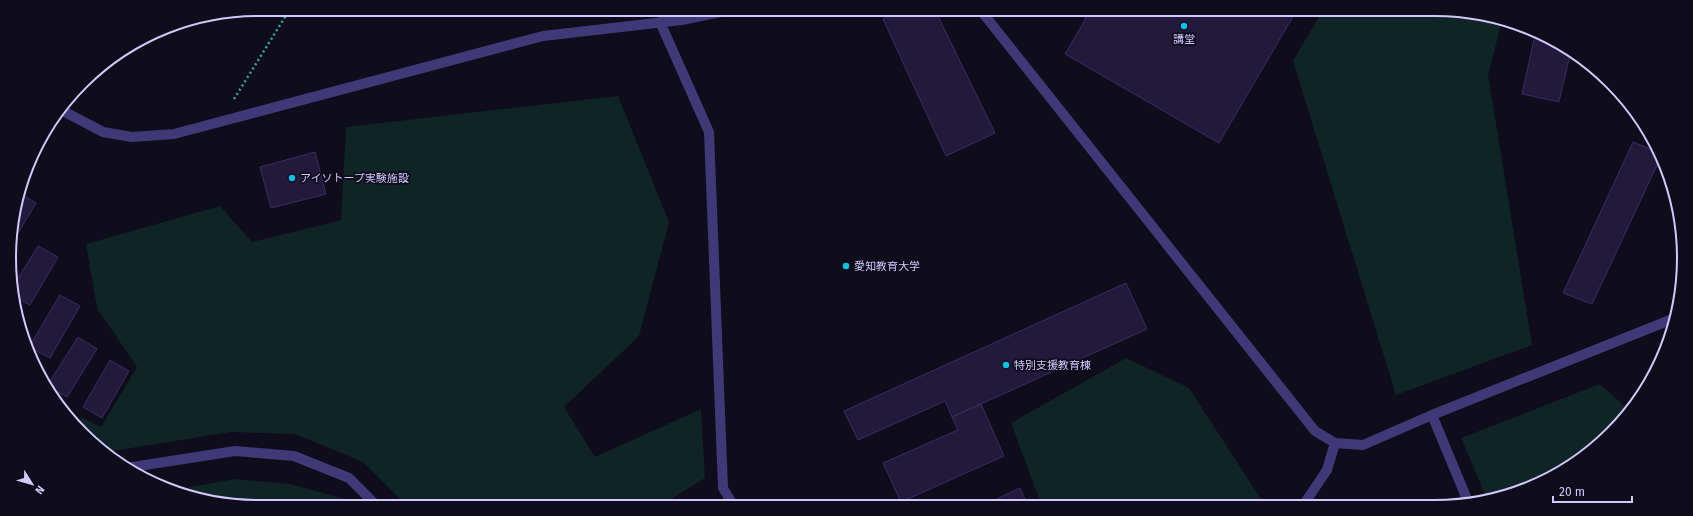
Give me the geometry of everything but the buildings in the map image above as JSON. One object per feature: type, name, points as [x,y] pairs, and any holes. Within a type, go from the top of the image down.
[{"type":"street","points":[[65,112],[103,132],[132,137],[174,134],[543,36],[660,22],[695,16]]},
{"type":"street","points":[[985,16],[1315,431],[1335,443],[1363,445],[1432,415],[1669,320]]},
{"type":"street","points":[[660,22],[709,132],[723,488],[730,500]]},
{"type":"street","points":[[1432,415],[1467,498]]},
{"type":"street","points":[[1307,500],[1327,470],[1335,443]]},
{"type":"street","points":[[135,467],[235,451],[294,456],[349,478],[372,500]]},
{"type":"path","points":[[219,122],[286,16]]},
{"type":"green space","points":[[1319,16],[1435,16],[1467,18],[1501,25],[1488,75],[1532,345],[1396,395],[1293,61]]},
{"type":"green space","points":[[618,96],[669,222],[639,336],[564,407],[595,457],[701,409],[705,478],[670,500],[401,500],[363,462],[295,434],[231,432],[112,451],[98,440],[80,422],[81,417],[101,427],[137,367],[97,308],[86,244],[220,206],[252,242],[341,220],[346,127]]},
{"type":"green space","points":[[1126,358],[1189,388],[1261,499],[1040,500],[1011,423]]},
{"type":"green space","points":[[1600,384],[1626,407],[1617,418],[1595,440],[1556,468],[1528,482],[1498,492],[1485,494],[1461,438]]},
{"type":"green space","points":[[235,479],[290,484],[349,500],[258,500],[226,498],[183,488]]},
{"type":"place","name":"講堂","points":[[1184,26]]},
{"type":"place","name":"アイソトープ実験施設","points":[[292,178]]},
{"type":"place","name":"愛知教育大学","points":[[846,266]]},
{"type":"place","name":"特別支援教育棟","points":[[1006,365]]}]
